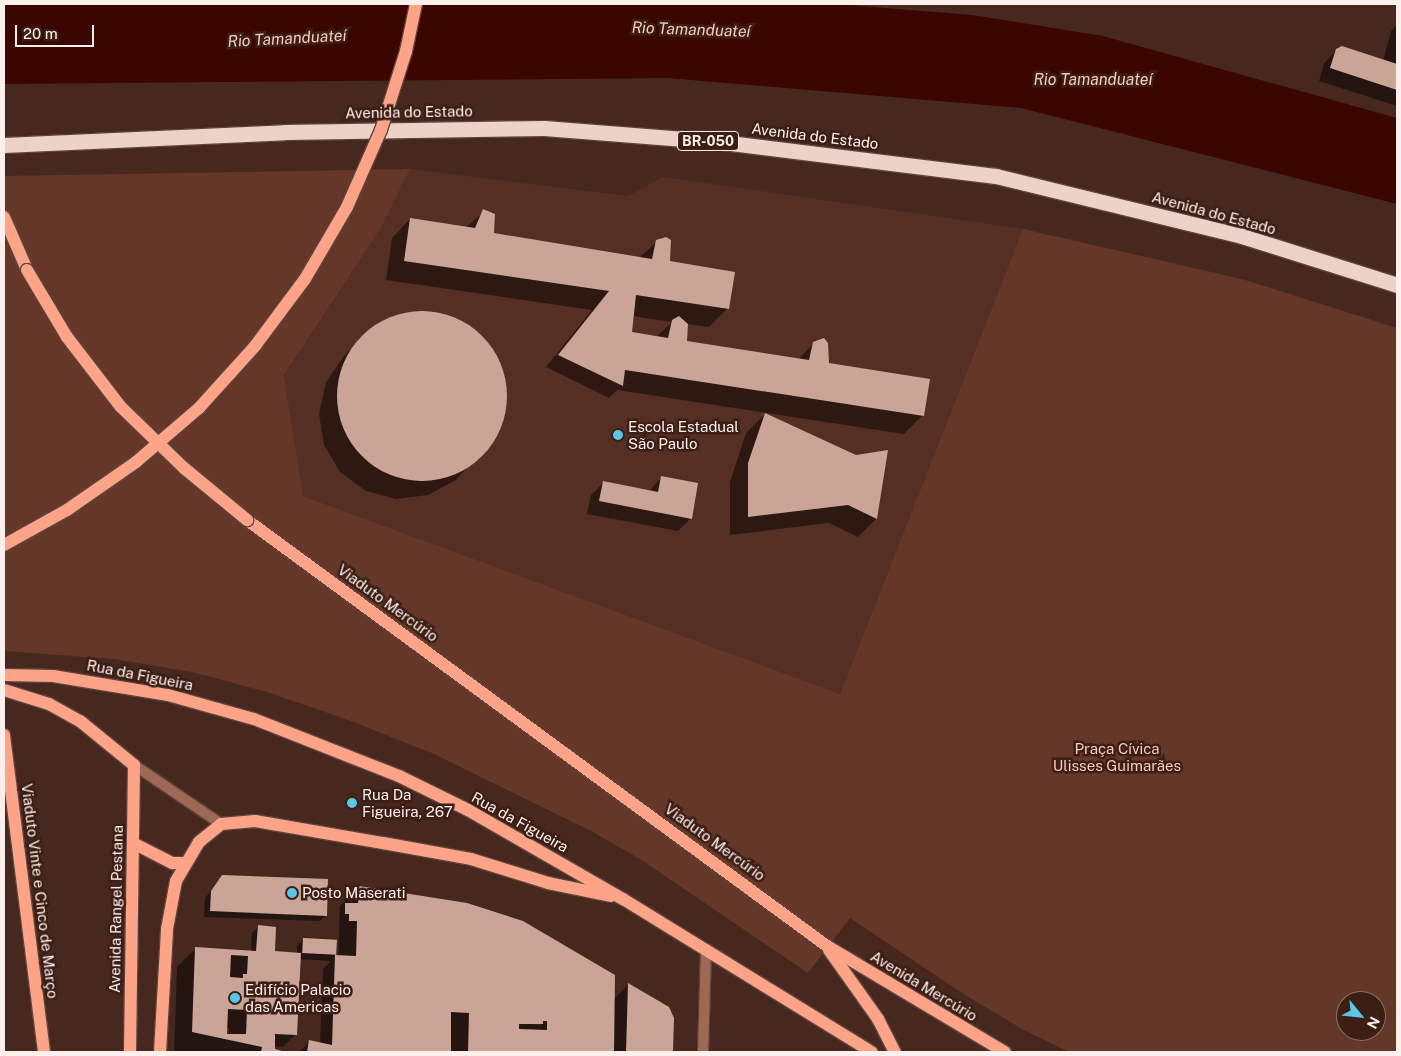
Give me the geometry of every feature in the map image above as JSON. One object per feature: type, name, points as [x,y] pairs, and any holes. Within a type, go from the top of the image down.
[{"type":"highway","name":"Avenida do Estado","points":[[4,145],[285,132],[544,128],[722,142],[996,176],[1242,236],[1397,285]]},
{"type":"main road","points":[[4,545],[67,510],[136,462],[199,408],[255,346],[305,279],[347,207],[381,130],[406,51],[416,4]]},
{"type":"main road","name":"Viaduto Mercúrio","points":[[4,216],[27,270],[67,336],[121,406],[184,468],[247,520],[826,946]]},
{"type":"main road","name":"Rua da Figueira","points":[[4,675],[53,676],[168,694],[254,719],[399,776],[468,810],[623,899],[872,1052]]},
{"type":"main road","points":[[4,690],[49,704],[80,721],[134,765]]},
{"type":"main road","name":"Viaduto Vinte e Cinco de Março","points":[[4,735],[44,1052]]},
{"type":"main road","name":"Avenida Rangel Pestana","points":[[130,1052],[135,844],[134,765]]},
{"type":"main road","points":[[160,1052],[167,929],[176,882],[184,863],[200,842],[221,824],[255,821],[383,842],[471,859],[548,883],[623,899]]},
{"type":"main road","points":[[135,844],[172,864],[184,863]]},
{"type":"main road","points":[[826,946],[878,1019],[895,1052]]},
{"type":"main road","name":"Avenida Mercúrio","points":[[826,946],[1005,1052]]},
{"type":"street","points":[[134,765],[221,824]]},
{"type":"street","points":[[703,1052],[706,949]]},
{"type":"shaded area","name":"Escola Estadual São Paulo","points":[[410,169],[628,196],[663,177],[1023,229],[840,694],[303,496],[284,375],[381,228]]},
{"type":"green space","name":"Praça Cívica Ulisses Guimarães","points":[[410,169],[381,228],[284,375],[303,496],[840,694],[1023,229],[1242,279],[1397,328],[1397,1052],[1069,1052],[1022,1029],[962,993],[850,918],[808,973],[643,861],[593,832],[434,754],[351,721],[267,692],[192,672],[114,659],[4,651],[4,176]]},
{"type":"water","name":"Rio Tamanduateí","points":[[4,4],[837,4],[972,15],[1103,36],[1397,118],[1397,204],[1021,108],[668,78],[4,84]]},
{"type":"building","points":[[1342,46],[1397,64],[1397,90],[1330,68],[1336,49]]},
{"type":"building","points":[[483,209],[495,214],[494,233],[652,259],[656,240],[666,237],[671,240],[670,261],[735,272],[729,309],[636,295],[632,332],[668,338],[672,320],[679,316],[688,324],[687,341],[809,360],[813,342],[824,338],[828,343],[829,363],[930,379],[924,416],[625,370],[623,386],[558,355],[609,291],[404,261],[410,218],[475,228]]},
{"type":"building","points":[[414,311],[430,311],[455,317],[476,330],[488,342],[501,363],[507,396],[501,429],[488,450],[476,462],[455,475],[430,481],[414,481],[389,475],[368,462],[356,450],[343,429],[337,404],[337,388],[343,363],[356,342],[368,330],[389,317]]},
{"type":"building","points":[[765,413],[856,455],[888,450],[877,519],[848,505],[748,517],[748,463]]},
{"type":"building","points":[[661,476],[698,483],[692,519],[599,501],[603,481],[658,492]]},
{"type":"building","points":[[222,875],[328,879],[327,916],[210,911],[211,891]]},
{"type":"building","points":[[359,886],[467,903],[523,921],[615,975],[614,1052],[468,1052],[469,1013],[451,1012],[451,1052],[307,1052],[309,1040],[332,1045],[335,955],[356,956],[357,921],[349,921],[349,914],[345,914],[345,903],[358,903]],"holes":[[[543,1021],[547,1021],[547,1030],[519,1029],[519,1024],[543,1024]]]},
{"type":"building","name":"Edifício Palacio das Americas","points":[[258,925],[276,927],[275,951],[301,953],[297,1035],[275,1034],[275,1049],[285,1052],[261,1052],[262,1047],[192,1032],[195,947],[256,951]],"holes":[[[231,955],[248,956],[247,974],[243,974],[243,978],[230,977]],[[228,1009],[247,1010],[246,1034],[227,1034]]]},
{"type":"building","points":[[303,938],[337,940],[336,955],[302,953]]},
{"type":"building","points":[[628,983],[669,1007],[674,1018],[673,1052],[626,1052]]},
{"type":"place","name":"Escola Estadual São Paulo","points":[[618,435]]},
{"type":"place","name":"Rua Da Figueira, 267","points":[[352,803]]},
{"type":"place","name":"Posto Maserati","points":[[292,893]]},
{"type":"place","name":"Edifício Palacio das Americas","points":[[235,998]]}]
